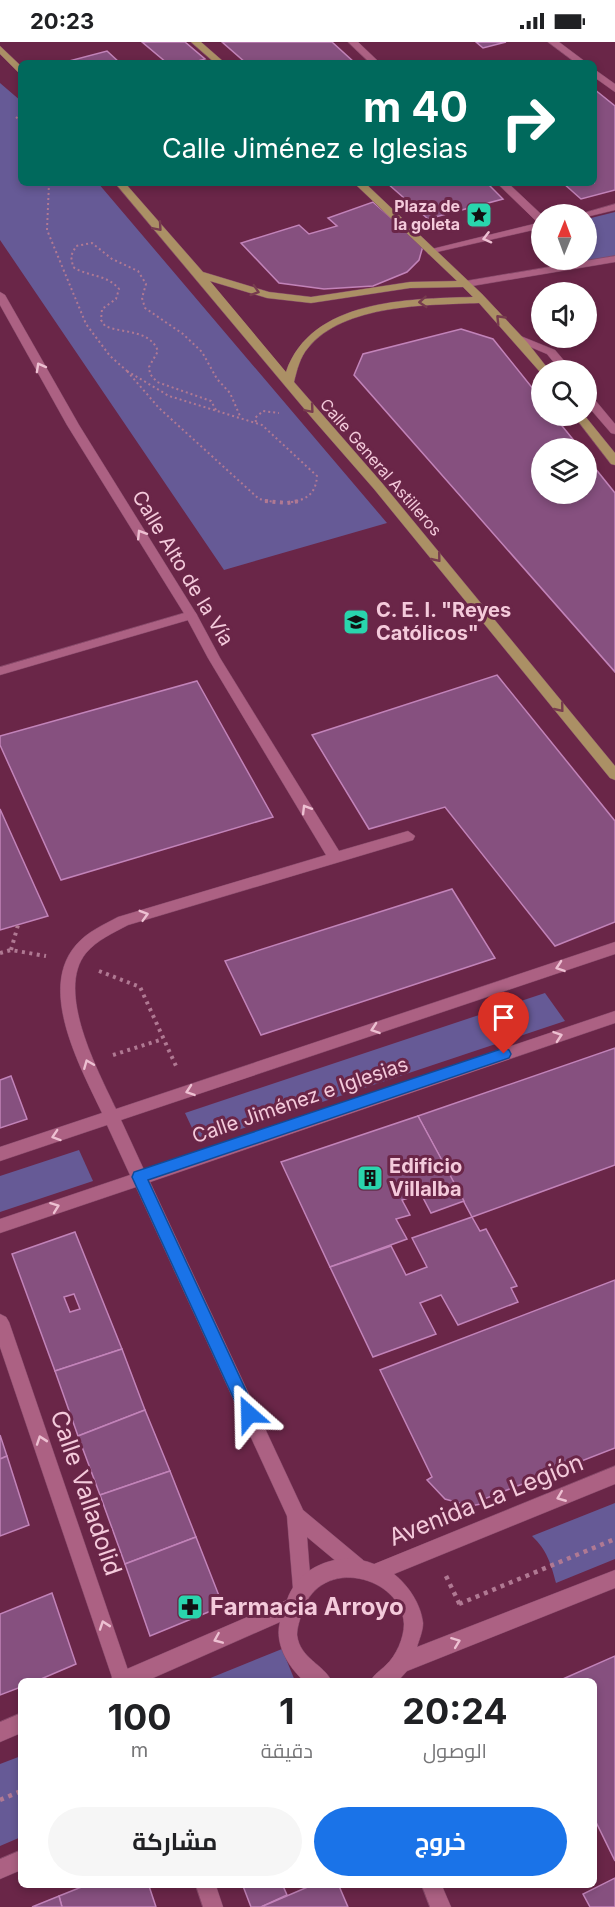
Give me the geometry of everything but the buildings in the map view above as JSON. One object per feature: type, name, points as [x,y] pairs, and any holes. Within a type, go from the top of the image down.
[{"type":"main road","points":[[196,42],[217,60]]},
{"type":"main road","points":[[0,49],[18,69]]},
{"type":"main road","name":"Calle General Astilleros","points":[[123,186],[378,486],[615,774]]},
{"type":"main road","points":[[362,186],[482,300],[536,360]]},
{"type":"main road","points":[[199,274],[267,295],[310,300],[410,285],[466,284]]},
{"type":"main road","points":[[288,382],[304,345],[331,322],[404,303],[482,300]]},
{"type":"main road","points":[[587,426],[615,461]]},
{"type":"street","points":[[353,42],[372,60]]},
{"type":"street","points":[[554,42],[578,60]]},
{"type":"street","points":[[597,74],[615,89]]},
{"type":"street","points":[[603,79],[615,76]]},
{"type":"street","points":[[505,186],[531,212]]},
{"type":"street","points":[[597,211],[615,207]]},
{"type":"street","points":[[432,252],[531,226]]},
{"type":"street","points":[[597,261],[615,259]]},
{"type":"street","points":[[466,284],[541,270]]},
{"type":"street","name":"Calle Alto de la Vía","points":[[0,295],[73,425],[191,615],[336,859]]},
{"type":"street","points":[[518,338],[551,352],[558,360]]},
{"type":"street","points":[[597,409],[615,431]]},
{"type":"street","points":[[0,671],[191,615]]},
{"type":"street","points":[[302,1588],[296,1516],[87,1064],[71,1018],[66,988],[72,960],[79,949],[91,937],[123,921],[408,836]]},
{"type":"street","points":[[0,1154],[615,948]]},
{"type":"street","name":"Calle Jiménez e Iglesias","points":[[0,1226],[615,1017]]},
{"type":"street","name":"Calle Valladolid","points":[[0,1322],[120,1678]]},
{"type":"street","name":"Avenida La Legión","points":[[377,1572],[615,1475]]},
{"type":"street","points":[[296,1516],[356,1566]]},
{"type":"street","points":[[317,1678],[307,1671],[293,1651],[288,1630],[291,1608],[302,1588],[317,1575],[336,1567],[356,1566],[377,1572],[394,1585],[406,1602],[412,1622],[411,1644],[390,1676]]},
{"type":"street","points":[[390,1676],[475,1635],[615,1579]]},
{"type":"street","points":[[128,1678],[291,1608]]},
{"type":"street","points":[[0,1732],[18,1724]]},
{"type":"street","points":[[0,1869],[18,1861]]},
{"type":"street","points":[[207,1888],[213,1907]]},
{"type":"street","points":[[433,1888],[441,1907]]},
{"type":"path","points":[[49,186],[46,220],[50,240],[86,324],[96,340],[159,408],[259,499],[288,503],[298,501],[314,492],[317,476],[262,425],[169,396],[127,371]]},
{"type":"path","points":[[216,410],[211,401],[157,382],[150,377],[147,371],[148,364],[158,351],[158,345],[153,340],[140,334],[115,331],[104,325],[100,315],[102,309],[116,299],[119,289],[110,280],[83,274],[73,267],[71,256],[76,246],[92,243],[112,259],[138,271],[146,284],[142,298],[145,308],[183,334],[202,352],[217,379],[230,393],[240,417]]},
{"type":"path","points":[[11,950],[18,925]]},
{"type":"path","points":[[0,953],[11,950],[72,960],[140,987],[188,1092]]},
{"type":"path","points":[[87,1064],[163,1039]]},
{"type":"path","points":[[459,1604],[615,1539]]},
{"type":"path","points":[[433,1549],[475,1635]]},
{"type":"path","points":[[0,1800],[18,1792]]},
{"type":"shaded area","points":[[0,83],[18,98],[18,186],[101,186],[387,523],[224,570],[0,240]]},
{"type":"shaded area","points":[[615,212],[615,256],[597,260],[597,216]]},
{"type":"shaded area","points":[[545,993],[565,1021],[199,1143],[185,1113]]},
{"type":"shaded area","points":[[79,1150],[93,1181],[0,1212],[0,1176]]},
{"type":"shaded area","points":[[615,1503],[615,1559],[556,1583],[548,1558],[532,1536]]},
{"type":"shaded area","points":[[282,1649],[294,1678],[210,1678]]},
{"type":"shaded area","points":[[18,1757],[18,1838],[0,1846],[0,1764]]},
{"type":"place","name":"Plaza de la goleta","points":[[479,215]]},
{"type":"place","name":"C. E. I. \"Reyes Católicos\"","points":[[356,622]]},
{"type":"place","name":"Edificio Villalba","points":[[370,1178]]},
{"type":"place","name":"Farmacia Arroyo","points":[[190,1607]]},
{"type":"route","points":[[249,1414],[140,1177],[504,1054]]}]
